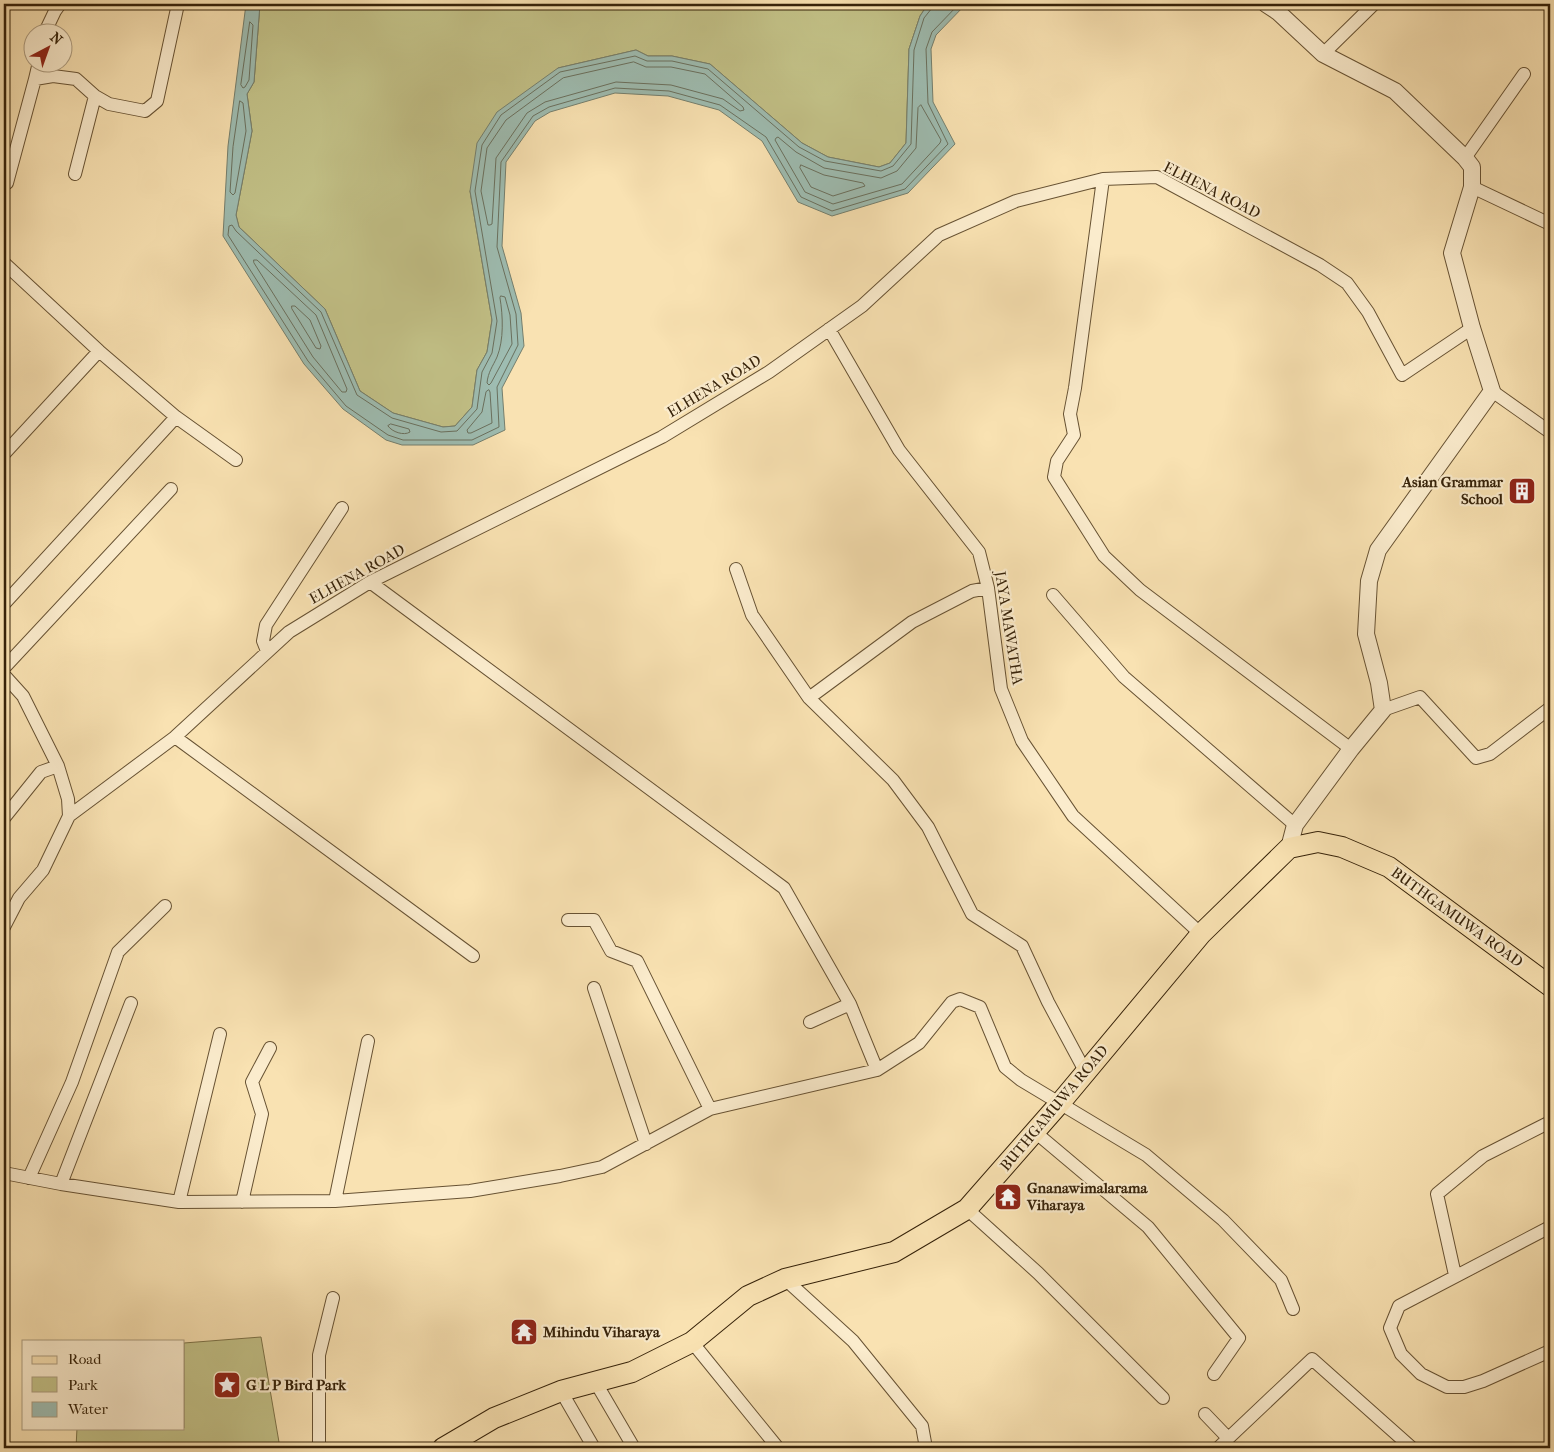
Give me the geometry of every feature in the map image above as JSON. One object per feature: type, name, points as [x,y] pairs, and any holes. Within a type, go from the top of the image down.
[{"type":"main road","name":"BUTHGAMUWA ROAD","points":[[443,1448],[494,1418],[561,1391],[632,1372],[692,1342],[748,1296],[785,1278],[894,1252],[967,1209],[1060,1103],[1201,934],[1289,848],[1318,842],[1334,845],[1389,867],[1550,986]]},
{"type":"street","points":[[50,22],[60,4]]},
{"type":"street","points":[[35,79],[53,76],[76,79],[95,96],[109,104],[145,112],[157,101],[178,4]]},
{"type":"street","points":[[1266,4],[1278,12],[1324,54],[1395,91],[1472,167],[1472,187],[1452,254],[1472,328],[1492,390],[1550,432]]},
{"type":"street","points":[[1324,54],[1374,4]]},
{"type":"street","points":[[4,184],[7,183],[37,72]]},
{"type":"street","points":[[1465,158],[1524,74]]},
{"type":"street","points":[[75,174],[95,96]]},
{"type":"street","name":"ELHENA ROAD","points":[[4,927],[19,898],[43,870],[70,816],[175,737],[288,632],[370,582],[662,437],[769,372],[862,306],[939,235],[1016,201],[1103,179],[1157,177],[1320,265],[1347,283],[1363,304],[1402,374],[1472,328]]},
{"type":"street","points":[[1103,179],[1070,414],[1074,435],[1056,461],[1054,477],[1104,556],[1140,590],[1351,749]]},
{"type":"street","points":[[1472,187],[1550,224]]},
{"type":"street","points":[[4,264],[99,351],[176,417],[236,460]]},
{"type":"street","name":"JAYA MAWATHA","points":[[829,329],[899,450],[978,552],[988,588],[1001,689],[1022,741],[1073,816],[1201,934]]},
{"type":"street","points":[[4,454],[99,351]]},
{"type":"street","points":[[1383,710],[1379,683],[1366,634],[1369,581],[1378,550],[1492,390]]},
{"type":"street","points":[[4,604],[176,417]]},
{"type":"street","points":[[4,668],[171,489]]},
{"type":"street","points":[[267,651],[263,641],[266,625],[342,508]]},
{"type":"street","points":[[736,569],[752,616],[809,698],[893,780],[928,826],[972,914],[1022,946],[1048,1002],[1085,1072]]},
{"type":"street","points":[[370,582],[784,888],[850,1004],[877,1070]]},
{"type":"street","points":[[809,698],[912,622],[972,591],[988,588]]},
{"type":"street","points":[[1053,595],[1124,677],[1295,825]]},
{"type":"street","points":[[4,675],[23,696],[58,766],[68,799],[70,816]]},
{"type":"street","points":[[1289,848],[1295,825],[1351,749],[1383,710],[1420,697],[1476,758],[1490,754],[1550,708]]},
{"type":"street","points":[[175,737],[473,956]]},
{"type":"street","points":[[4,818],[41,772],[58,766]]},
{"type":"street","points":[[29,1178],[72,1082],[118,952],[166,906]]},
{"type":"street","points":[[568,920],[594,920],[611,951],[637,961],[710,1109]]},
{"type":"street","points":[[594,988],[646,1144]]},
{"type":"street","points":[[4,1173],[61,1184],[179,1202],[335,1201],[470,1191],[560,1176],[602,1167],[710,1109],[877,1070],[919,1043],[952,1002],[960,999],[980,1006],[1005,1068],[1021,1080],[1146,1155],[1223,1220],[1281,1280],[1293,1309]]},
{"type":"street","points":[[61,1184],[131,1003]]},
{"type":"street","points":[[810,1022],[850,1004]]},
{"type":"street","points":[[179,1202],[220,1034]]},
{"type":"street","points":[[335,1201],[368,1041]]},
{"type":"street","points":[[242,1202],[262,1114],[252,1082],[270,1048]]},
{"type":"street","points":[[1455,1275],[1436,1194],[1483,1156],[1550,1122]]},
{"type":"street","points":[[1035,1132],[1148,1227],[1239,1338],[1214,1374]]},
{"type":"street","points":[[967,1209],[1038,1273],[1163,1398]]},
{"type":"street","points":[[1550,1227],[1455,1275],[1399,1306],[1390,1328],[1401,1354],[1421,1374],[1446,1386],[1464,1387],[1483,1381],[1550,1351]]},
{"type":"street","points":[[785,1278],[859,1349],[922,1426],[926,1448]]},
{"type":"street","points":[[319,1448],[319,1355],[333,1298]]},
{"type":"street","points":[[692,1342],[778,1448]]},
{"type":"street","points":[[1218,1448],[1312,1359],[1412,1448]]},
{"type":"street","points":[[596,1383],[634,1448]]},
{"type":"street","points":[[561,1391],[594,1448]]},
{"type":"street","points":[[1205,1414],[1228,1438]]},
{"type":"green space","points":[[260,4],[928,4],[920,16],[909,49],[906,143],[890,163],[879,167],[828,157],[802,143],[710,64],[672,56],[648,56],[636,50],[558,68],[470,191],[492,320],[487,352],[477,370],[472,407],[455,426],[443,427],[393,413],[360,391],[325,309],[239,227],[236,215],[252,131],[247,94],[254,82]]},
{"type":"green space","name":"G L P Bird Park","points":[[261,1337],[280,1448],[76,1448],[77,1430],[185,1430],[185,1343]]},
{"type":"water","points":[[246,4],[260,4],[254,82],[247,94],[252,131],[236,215],[239,227],[325,309],[360,391],[393,413],[443,427],[455,426],[472,407],[477,370],[487,352],[492,320],[470,191],[477,143],[497,112],[558,68],[636,50],[648,56],[672,56],[710,64],[802,143],[828,157],[879,167],[890,163],[906,143],[909,49],[920,16],[928,4],[966,4],[936,35],[931,49],[933,102],[955,144],[908,193],[832,216],[798,202],[762,141],[719,110],[668,96],[615,93],[550,112],[535,121],[506,162],[502,246],[521,313],[524,346],[502,388],[505,430],[473,445],[402,445],[386,440],[343,409],[304,364],[223,236],[228,146]]},
{"type":"place","name":"Asian Grammar School","points":[[1522,491]]},
{"type":"place","name":"Gnanawimalarama Viharaya","points":[[1008,1197]]},
{"type":"place","name":"Mihindu Viharaya","points":[[524,1332]]},
{"type":"place","name":"G L P Bird Park","points":[[227,1385]]}]
